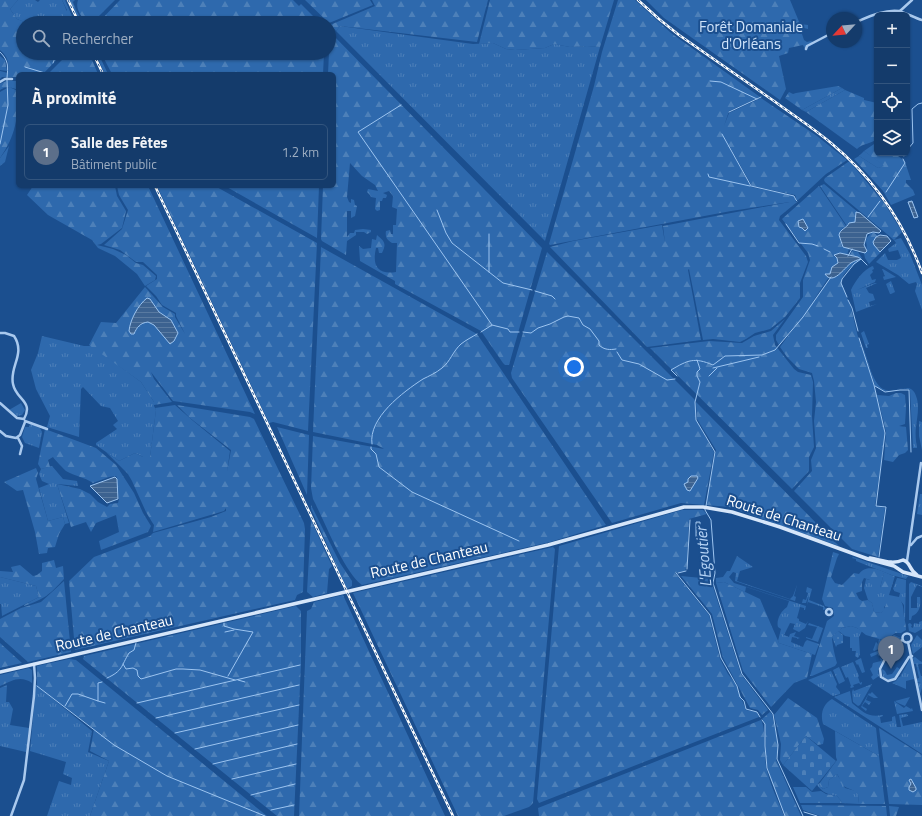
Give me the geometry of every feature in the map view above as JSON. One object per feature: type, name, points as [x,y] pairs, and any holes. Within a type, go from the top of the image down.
[{"type":"main road","name":"Route de Chanteau","points":[[0,672],[548,545],[679,508],[703,507],[732,512],[921,577]]},
{"type":"main road","name":"Route de Chanteau","points":[[859,555],[892,563],[907,562],[912,572],[921,577]]},
{"type":"main road","points":[[898,568],[901,562]]},
{"type":"main road","points":[[904,572],[910,567]]},
{"type":"street","points":[[900,12],[912,0]]},
{"type":"street","points":[[862,20],[874,16]]},
{"type":"street","points":[[910,16],[922,20]]},
{"type":"street","points":[[806,49],[807,46],[826,36]]},
{"type":"street","points":[[0,82],[5,79],[12,79]]},
{"type":"street","points":[[0,333],[14,336],[19,346],[13,382],[17,394],[28,408],[20,436],[18,438]]},
{"type":"street","points":[[0,403],[17,418],[48,429]]},
{"type":"street","points":[[0,431],[6,436],[18,438]]},
{"type":"street","points":[[18,438],[22,446],[20,454]]},
{"type":"street","points":[[907,562],[922,463]]},
{"type":"street","points":[[901,562],[917,538],[922,536]]},
{"type":"street","points":[[903,640],[903,636],[905,634],[910,634],[912,639],[908,642]]},
{"type":"street","points":[[908,642],[903,640],[891,645],[880,669],[882,677],[888,681],[896,679],[909,657],[912,656]]},
{"type":"street","points":[[908,642],[922,710]]},
{"type":"street","points":[[11,816],[25,774],[34,696],[34,664]]},
{"type":"green space","points":[[0,0],[18,0],[10,9],[16,18],[16,60],[56,60],[45,72],[16,72],[16,77],[2,77],[0,79],[0,71],[8,73],[8,66],[5,55],[0,50]]},
{"type":"green space","points":[[18,0],[35,0],[38,2],[40,0],[62,0],[66,8],[67,16],[16,16],[16,18],[10,9]]},
{"type":"green space","points":[[62,0],[65,0],[72,16],[64,16],[63,14],[67,10]]},
{"type":"green space","points":[[69,0],[75,0],[73,2],[79,16],[77,16]]},
{"type":"green space","points":[[78,0],[115,0],[99,16],[81,16],[77,3]]},
{"type":"green space","points":[[120,0],[293,0],[299,6],[301,4],[313,16],[105,16]]},
{"type":"green space","points":[[305,0],[370,0],[373,5],[336,20],[336,16],[322,16]]},
{"type":"green space","points":[[372,0],[488,0],[477,42],[340,26],[336,31],[336,22],[375,6]]},
{"type":"green space","points":[[490,0],[614,0],[600,47],[570,47],[554,44],[545,48],[515,50],[506,49],[493,43],[479,44]]},
{"type":"green space","points":[[618,0],[635,0],[671,33],[760,97],[729,111],[724,126],[729,113],[761,98],[817,136],[847,160],[826,174],[798,200],[796,200],[795,195],[752,186],[722,133],[751,187],[794,196],[796,201],[731,211],[550,245],[549,244],[594,86],[602,52]]},
{"type":"green space","name":"Forêt Domaniale d'Orléans","points":[[646,0],[790,0],[800,24],[808,25],[808,29],[804,28],[802,34],[804,40],[815,43],[805,49],[803,45],[789,48],[788,53],[779,56],[786,89],[780,100],[664,18]]},
{"type":"green space","points":[[340,26],[473,44],[493,43],[506,49],[515,50],[545,48],[554,44],[570,47],[600,47],[545,241],[336,31]]},
{"type":"green space","points":[[336,38],[542,248],[509,365],[505,365],[503,363],[481,331],[395,284],[395,281],[360,261],[359,246],[363,249],[371,248],[372,239],[376,240],[377,235],[383,241],[384,250],[382,253],[379,253],[378,248],[376,248],[375,259],[377,268],[384,272],[396,272],[397,243],[392,243],[389,241],[386,237],[386,231],[390,230],[391,234],[393,234],[393,225],[396,225],[397,209],[392,207],[393,196],[389,191],[383,193],[387,195],[386,198],[383,198],[382,201],[380,201],[380,210],[377,211],[375,209],[376,198],[371,197],[367,192],[368,189],[378,191],[375,185],[362,176],[350,163],[347,197],[351,203],[351,199],[354,200],[355,205],[357,206],[355,216],[351,218],[351,211],[347,211],[347,237],[350,233],[354,233],[355,230],[371,230],[371,232],[367,234],[364,232],[356,232],[356,235],[347,241],[346,255],[322,241],[323,188],[336,188],[336,72],[328,72],[329,60],[336,60]]},
{"type":"green space","points":[[0,56],[5,60],[7,71],[0,70]]},
{"type":"green space","points":[[62,60],[92,60],[97,72],[50,72]]},
{"type":"green space","points":[[98,60],[101,60],[107,72],[104,72]]},
{"type":"green space","points":[[105,60],[324,60],[323,72],[111,72]]},
{"type":"green space","points":[[6,81],[16,81],[16,89],[9,87],[0,90],[0,84]]},
{"type":"green space","points":[[838,86],[842,88],[802,110],[785,98],[789,92],[793,94]]},
{"type":"green space","points":[[9,87],[16,90],[16,122],[10,142],[0,158],[0,92]]},
{"type":"green space","points":[[842,88],[845,90],[806,112],[802,110]]},
{"type":"green space","points":[[845,90],[864,98],[864,100],[874,102],[874,141],[857,149],[806,112]]},
{"type":"green space","points":[[874,144],[874,156],[898,156],[902,159],[905,162],[911,180],[906,180],[906,183],[913,190],[915,195],[891,205],[883,191],[854,159],[859,156],[878,168],[884,166],[864,151]]},
{"type":"green space","points":[[9,146],[5,162],[0,166],[0,158]]},
{"type":"green space","points":[[864,151],[885,166],[878,168],[859,156]]},
{"type":"green space","points":[[850,162],[885,204],[902,232],[894,240],[825,182],[825,178]]},
{"type":"green space","points":[[824,184],[859,213],[856,212],[855,223],[849,223],[847,226],[820,186]]},
{"type":"green space","points":[[819,186],[846,226],[842,229],[839,235],[842,247],[849,249],[847,255],[840,253],[834,256],[837,258],[838,263],[834,266],[830,274],[826,274],[829,277],[803,316],[779,345],[776,340],[776,335],[803,297],[803,280],[810,260],[808,253],[782,219]]},
{"type":"green space","points":[[32,188],[115,188],[117,196],[126,211],[122,228],[101,244],[97,245],[113,249],[126,255],[136,263],[143,265],[156,276],[155,280],[145,286],[137,274],[115,256],[98,248],[92,240],[48,215],[27,195]]},
{"type":"green space","points":[[117,188],[149,188],[255,414],[173,401],[151,372],[154,379],[172,402],[154,405],[154,402],[141,382],[89,345],[101,322],[116,323],[145,287],[163,307],[175,314],[175,317],[185,334],[176,313],[162,305],[156,296],[146,286],[157,279],[157,275],[143,262],[136,262],[120,250],[104,245],[122,229],[128,210],[119,195]]},
{"type":"green space","points":[[158,188],[219,188],[317,243],[308,431],[273,422],[269,423]]},
{"type":"green space","points":[[229,188],[319,188],[317,238]]},
{"type":"green space","points":[[795,201],[797,202],[780,216],[779,220],[806,256],[808,262],[800,283],[800,298],[785,317],[770,329],[755,333],[740,342],[713,339],[703,340],[689,269],[701,340],[647,347],[550,247],[573,241],[662,225],[665,243],[663,226]]},
{"type":"green space","points":[[873,232],[878,236],[876,237],[881,252],[869,264],[864,253],[866,253],[867,249],[866,240]]},
{"type":"green space","points":[[901,238],[910,254],[922,285],[922,310],[915,291],[917,284],[916,282],[909,284],[898,275],[876,262],[885,253],[888,260],[897,260],[901,258],[898,250],[889,252],[888,249],[896,243],[894,240]]},
{"type":"green space","points":[[321,247],[477,334],[606,525],[550,542],[362,585],[348,569],[341,558],[313,499],[311,488],[313,436],[384,449],[377,445],[313,432]]},
{"type":"green space","points":[[852,251],[858,252],[862,258],[846,272],[841,282],[851,308],[858,337],[874,384],[885,433],[875,506],[885,508],[878,557],[852,549],[794,491],[812,471],[811,460],[816,448],[814,421],[816,402],[814,381],[812,373],[799,369],[787,357],[780,347],[830,278],[836,276],[854,261],[860,259],[850,255]]},
{"type":"green space","points":[[547,252],[695,400],[696,420],[714,452],[704,505],[681,503],[612,523],[512,378],[511,373]]},
{"type":"green space","points":[[873,266],[873,272],[870,275],[872,280],[876,279],[875,282],[857,290],[877,283],[866,288],[869,293],[873,294],[875,300],[869,302],[870,306],[877,304],[856,312],[851,290],[860,276]]},
{"type":"green space","points":[[882,269],[896,277],[884,280],[883,277],[885,276]]},
{"type":"green space","points":[[891,281],[895,292],[890,294],[886,284]]},
{"type":"green space","points":[[785,319],[773,335],[775,345],[794,369],[798,372],[811,375],[813,382],[812,416],[814,447],[809,457],[809,471],[792,489],[650,348],[709,341],[742,343],[754,336],[771,331]]},
{"type":"green space","points":[[864,331],[869,344],[867,345],[868,348],[866,348],[861,333]]},
{"type":"green space","points":[[42,336],[84,346],[92,346],[141,382],[154,402],[156,410],[150,457],[143,457],[135,453],[119,461],[96,445],[96,443],[117,429],[113,425],[118,421],[110,408],[101,406],[83,387],[81,389],[79,437],[47,427],[50,416],[36,389],[31,370],[38,353]]},
{"type":"green space","points":[[862,345],[870,369],[879,386],[883,389],[891,390],[884,391],[875,386]]},
{"type":"green space","points":[[905,388],[914,391],[918,404],[916,432],[917,448],[913,448],[910,390]]},
{"type":"green space","points":[[896,393],[905,395],[905,424],[899,426],[906,427],[908,450],[899,455],[893,462],[884,460],[886,432],[877,395],[889,396]]},
{"type":"green space","points":[[696,402],[839,546],[729,507],[706,505],[716,450],[697,419]]},
{"type":"green space","points":[[21,403],[25,410],[22,415],[17,416],[9,410]]},
{"type":"green space","points":[[175,405],[192,420],[230,451],[227,472],[231,450],[190,418],[177,405],[250,417],[254,419],[304,523],[303,592],[297,595],[295,600],[75,650],[69,581],[94,557],[150,536],[153,533],[211,517],[226,511],[226,508],[224,511],[153,532],[154,525],[146,512],[128,474],[106,452],[119,461],[135,453],[143,457],[150,457],[155,408]]},
{"type":"green space","points":[[919,421],[922,422],[922,450],[919,436]]},
{"type":"green space","points":[[30,424],[40,428],[42,432],[39,448],[25,443],[22,437],[25,427],[29,427]]},
{"type":"green space","points":[[277,427],[309,435],[307,495]]},
{"type":"green space","points":[[45,429],[96,448],[116,465],[134,493],[151,526],[148,532],[101,550],[99,541],[119,532],[116,515],[96,523],[91,532],[86,522],[71,527],[57,484],[80,489],[90,494],[98,502],[107,507],[110,504],[118,503],[117,478],[116,476],[109,477],[93,483],[66,471],[53,457],[48,460],[50,467],[41,469],[38,464]]},
{"type":"green space","points":[[52,466],[63,479],[77,481],[78,486],[57,484],[69,523],[65,524],[63,517],[48,521],[39,488],[49,484],[42,481],[39,474],[41,469]]},
{"type":"green space","points":[[36,468],[38,473],[36,479],[48,521],[63,517],[65,524],[59,534],[55,547],[48,548],[47,553],[39,554],[35,532],[23,490],[17,491],[4,482]]},
{"type":"green space","points":[[920,494],[922,494],[922,515],[917,514]]},
{"type":"green space","points":[[311,505],[340,563],[352,581],[352,586],[347,589],[311,509]]},
{"type":"green space","points":[[682,510],[703,510],[707,514],[689,519],[687,565],[685,571],[675,573],[709,615],[720,659],[735,683],[746,710],[757,712],[759,717],[539,803],[537,799],[559,546]]},
{"type":"green space","points":[[311,520],[332,566],[329,569],[327,593],[313,597],[307,592]]},
{"type":"green space","points":[[553,547],[555,549],[533,803],[529,807],[504,816],[458,816],[353,593]]},
{"type":"green space","points":[[833,552],[839,554],[831,577],[835,583],[842,585],[854,573],[859,574],[863,570],[871,568],[894,576],[890,591],[885,593],[881,592],[880,588],[883,573],[878,586],[872,586],[870,580],[864,578],[862,582],[862,591],[856,593],[862,601],[868,600],[872,603],[874,612],[881,613],[891,597],[899,598],[903,607],[906,630],[901,633],[895,633],[886,641],[866,635],[857,628],[851,626],[842,628],[832,637],[837,663],[835,666],[810,676],[827,621],[834,616],[833,608],[825,606],[822,599]]},
{"type":"green space","points":[[737,556],[753,567],[740,571],[737,581],[790,599],[793,596],[797,585],[794,596],[796,597],[795,601],[735,581],[736,573],[733,572],[729,577],[734,583],[806,606],[805,610],[804,608],[800,607],[797,618],[799,621],[806,624],[808,621],[805,628],[799,632],[793,629],[795,624],[790,623],[784,635],[789,637],[790,634],[796,632],[794,636],[800,638],[797,639],[792,637],[791,642],[803,647],[807,640],[819,644],[815,655],[779,643],[778,641],[781,629],[778,627],[778,619],[787,607],[789,601],[746,587],[745,592],[724,582],[716,583],[716,578],[723,577],[727,571],[730,571]]},
{"type":"green space","points":[[853,557],[908,576],[906,579],[895,576],[889,595],[899,597],[900,593],[894,591],[893,589],[897,578],[906,580],[905,620],[904,605],[898,598],[893,598],[884,607],[884,610],[881,613],[874,612],[872,603],[868,600],[864,588],[866,579],[870,580],[883,572],[880,588],[894,576],[856,561],[856,559],[852,558]]},
{"type":"green space","points":[[54,560],[56,568],[63,566],[64,579],[46,596],[24,606],[39,597],[36,586],[0,577],[0,571],[13,572],[11,567],[20,565],[33,576],[37,575],[42,571],[42,563]]},
{"type":"green space","points":[[681,576],[712,579],[712,584],[741,674],[768,710],[762,715],[758,710],[750,708],[723,658],[712,614]]},
{"type":"green space","points":[[0,577],[36,586],[39,597],[2,616],[0,604]]},
{"type":"green space","points":[[64,581],[71,652],[28,662],[0,637],[0,619],[21,608],[41,602]]},
{"type":"green space","points":[[724,582],[760,599],[779,643],[812,654],[807,678],[794,683],[771,707],[743,671],[716,583]]},
{"type":"green space","points":[[911,582],[922,587],[917,585],[911,597],[911,608],[917,608],[917,597],[920,597],[920,603],[917,613],[912,616],[911,620],[909,620],[909,584]]},
{"type":"green space","points":[[807,587],[812,589],[809,600],[824,606],[826,609],[823,610],[823,607],[808,602],[807,605],[809,594],[806,603],[802,603],[803,599],[806,600],[808,593],[806,592]]},
{"type":"green space","points":[[343,595],[445,816],[299,816],[307,611],[311,609],[314,602]]},
{"type":"green space","points":[[296,606],[301,611],[301,664],[294,816],[277,816],[83,659],[84,656]]},
{"type":"green space","points":[[922,621],[922,629],[915,633],[909,631],[908,624],[910,623],[912,625],[911,627],[913,628],[914,623],[919,624],[919,622]]},
{"type":"green space","points":[[809,623],[823,628],[818,642],[806,638],[812,639],[817,627],[808,625]]},
{"type":"green space","points":[[851,626],[862,631],[859,637],[860,654],[858,658],[855,656],[856,651],[852,651],[852,648],[850,648],[850,637],[845,636],[838,631],[842,628]]},
{"type":"green space","points":[[838,631],[843,635],[843,643],[837,645],[836,647],[832,637]]},
{"type":"green space","points":[[894,635],[901,638],[890,644],[886,641]]},
{"type":"green space","points":[[917,635],[922,640],[922,647],[913,654],[911,645]]},
{"type":"green space","points":[[879,639],[888,645],[874,651],[876,642],[878,644]]},
{"type":"green space","points":[[0,643],[22,663],[0,668]]},
{"type":"green space","points":[[888,647],[883,659],[881,655],[879,656],[878,654],[871,657],[870,654]]},
{"type":"green space","points":[[915,657],[922,662],[922,664],[918,665],[922,676],[922,688],[920,694],[917,683],[921,682],[917,682],[916,679],[919,678],[916,664],[914,664],[913,658]]},
{"type":"green space","points":[[861,658],[865,672],[862,673],[855,661]]},
{"type":"green space","points":[[880,658],[883,660],[878,670],[879,676],[873,680],[871,677],[873,675],[870,669],[873,663],[881,661]]},
{"type":"green space","points":[[909,658],[911,659],[914,679],[906,681],[906,689],[892,683],[900,677],[910,659]]},
{"type":"green space","points":[[69,659],[76,660],[267,816],[90,816],[109,761],[90,751],[94,729],[37,686],[37,666]]},
{"type":"green space","points":[[853,662],[859,676],[860,683],[862,683],[861,685],[859,683],[853,685],[854,687],[851,688],[848,677],[846,678],[841,667]]},
{"type":"green space","points":[[839,667],[845,681],[839,684],[833,670]]},
{"type":"green space","points":[[897,667],[900,669],[895,678],[889,680],[883,677],[882,669],[887,675],[892,674]]},
{"type":"green space","points":[[29,668],[32,670],[32,683],[24,679],[20,679],[0,686],[0,675]]},
{"type":"green space","points":[[831,671],[837,684],[836,687],[840,692],[840,694],[833,696],[808,680]]},
{"type":"green space","points":[[872,684],[860,705],[858,706],[853,702],[853,689],[854,691]]},
{"type":"green space","points":[[7,685],[6,702],[9,702],[13,709],[10,725],[29,728],[26,752],[0,746],[0,688]]},
{"type":"green space","points":[[36,685],[92,731],[88,752],[109,761],[90,816],[47,816],[59,781],[71,785],[72,778],[63,774],[66,762],[30,751]]},
{"type":"green space","points":[[850,691],[852,703],[863,712],[873,716],[883,715],[880,717],[881,723],[892,721],[892,717],[895,716],[897,727],[901,727],[899,715],[907,714],[908,716],[901,718],[903,726],[922,722],[922,754],[834,697]]},
{"type":"green space","points":[[872,692],[878,698],[868,695],[866,700],[871,702],[869,705],[865,702],[862,706],[867,709],[866,711],[861,707],[869,693],[870,694]]},
{"type":"green space","points":[[910,697],[905,706],[895,701]]},
{"type":"green space","points":[[788,698],[817,718],[824,739],[823,744],[818,745],[806,736],[783,765],[780,760],[781,744],[774,715]]},
{"type":"green space","points":[[832,699],[876,728],[879,756],[823,724],[822,717],[824,706]]},
{"type":"green space","points":[[894,701],[904,708],[906,706],[911,709],[912,708],[913,711],[897,714]]},
{"type":"green space","points":[[770,712],[772,714],[778,745],[776,760],[801,816],[785,816],[769,773],[766,759],[765,724],[762,719]]},
{"type":"green space","points":[[761,720],[764,729],[765,761],[767,772],[784,816],[539,816],[538,808]]},
{"type":"green space","points":[[879,728],[922,755],[922,805],[889,804]]},
{"type":"green space","points":[[835,731],[879,756],[885,804],[859,804],[858,794],[841,784],[837,774],[829,780],[828,787],[823,789],[819,784],[837,760]]},
{"type":"green space","points":[[806,736],[836,761],[812,791],[783,765]]},
{"type":"green space","points":[[837,774],[845,788],[856,791],[858,794],[859,804],[841,803],[842,802],[837,796],[826,793],[817,785],[818,783],[823,789],[828,787],[829,780]]},
{"type":"green space","points":[[793,787],[806,787],[812,792],[821,791],[826,794],[837,796],[842,802],[800,803]]},
{"type":"green space","points":[[801,805],[886,806],[887,816],[820,816],[803,810]]},
{"type":"green space","points":[[889,806],[899,807],[896,816],[890,816]]},
{"type":"shaded area","points":[[912,201],[918,217],[914,218],[908,202]]},
{"type":"shaded area","points":[[856,212],[860,213],[881,231],[879,233],[873,232],[867,234],[864,245],[867,251],[865,253],[843,247],[839,235],[849,223],[855,222]]},
{"type":"shaded area","points":[[803,219],[808,228],[805,231],[799,227],[798,221]]},
{"type":"shaded area","points":[[880,235],[887,236],[891,241],[880,252],[873,242],[876,237]]},
{"type":"shaded area","points":[[840,253],[861,259],[851,263],[835,277],[828,277],[825,274],[830,274],[832,267],[838,263],[837,258],[834,255]]},
{"type":"shaded area","points":[[147,298],[150,299],[159,312],[171,320],[178,333],[174,341],[170,344],[154,325],[148,322],[139,326],[134,334],[131,334],[129,331],[135,313]]},
{"type":"shaded area","points":[[691,476],[697,476],[698,478],[690,491],[687,490],[684,484],[688,482],[688,479]]},
{"type":"shaded area","points":[[115,477],[117,479],[118,499],[107,503],[90,486]]},
{"type":"shaded area","points":[[696,522],[700,522],[700,538],[696,537]]},
{"type":"shaded area","points":[[911,779],[916,788],[913,792],[909,790],[911,784],[909,780]]},
{"type":"waterway","points":[[0,52],[5,58],[7,64],[7,78]]},
{"type":"waterway","points":[[25,67],[42,72]]},
{"type":"waterway","points":[[0,144],[8,105],[7,80]]},
{"type":"waterway","points":[[710,81],[721,82],[757,99]]},
{"type":"waterway","points":[[729,112],[761,97]]},
{"type":"waterway","name":"L'Egoutier","points":[[910,146],[913,143],[912,109],[918,104],[922,103]]},
{"type":"waterway","points":[[401,105],[358,132],[492,325]]},
{"type":"waterway","points":[[722,134],[751,186],[794,196],[797,201]]},
{"type":"waterway","name":"L'Egoutier","points":[[886,192],[905,163],[903,159]]},
{"type":"waterway","points":[[708,174],[709,177],[750,186]]},
{"type":"waterway","name":"L'Egoutier","points":[[868,217],[880,201]]},
{"type":"waterway","points":[[437,210],[446,233],[452,243],[503,283],[532,290]]},
{"type":"waterway","points":[[786,224],[799,243],[818,246]]},
{"type":"waterway","points":[[489,234],[489,272]]},
{"type":"waterway","points":[[824,249],[830,252]]},
{"type":"waterway","name":"L'Egoutier","points":[[848,256],[852,249]]},
{"type":"waterway","points":[[847,297],[841,283],[842,279],[854,264],[861,259],[867,265]]},
{"type":"waterway","name":"L'Egoutier","points":[[677,376],[671,370],[687,362],[696,360],[713,365],[725,356],[762,355],[775,350],[803,317],[831,277]]},
{"type":"waterway","points":[[535,291],[552,296],[555,299]]},
{"type":"waterway","points":[[848,300],[852,308],[858,331]]},
{"type":"waterway","points":[[523,332],[531,333],[538,328],[564,317],[568,316],[579,318],[583,325],[590,329],[599,341],[599,345],[601,347],[612,350],[616,349]]},
{"type":"waterway","points":[[481,332],[492,325],[508,329],[510,332],[519,332]]},
{"type":"waterway","points":[[372,444],[372,434],[375,425],[388,407],[415,384],[442,368],[461,344],[477,334]]},
{"type":"waterway","points":[[859,338],[874,385],[885,433],[876,506],[886,507],[879,557]]},
{"type":"waterway","points":[[617,352],[622,360],[639,364],[667,380],[675,379]]},
{"type":"waterway","points":[[713,368],[759,357]]},
{"type":"waterway","name":"L'Egoutier","points":[[697,360],[700,369],[697,372],[697,376],[700,382],[695,402],[696,420],[715,452],[706,506]]},
{"type":"waterway","points":[[709,376],[717,368]]},
{"type":"waterway","points":[[875,386],[885,392],[909,390],[911,452]]},
{"type":"waterway","points":[[371,447],[376,454],[379,467],[412,492],[519,541]]},
{"type":"waterway","name":"L'Egoutier","points":[[705,509],[711,520],[715,573],[713,583],[742,674],[773,714],[778,745],[777,759],[803,816]]},
{"type":"waterway","points":[[687,569],[690,520]]},
{"type":"waterway","points":[[678,573],[686,571]]},
{"type":"waterway","points":[[676,573],[710,615],[721,658],[737,686],[740,697],[744,701],[746,709],[757,712],[760,717]]},
{"type":"waterway","points":[[224,623],[224,626],[253,632],[228,676]]},
{"type":"waterway","points":[[225,632],[234,630]]},
{"type":"waterway","points":[[107,678],[119,670],[129,653],[134,650],[136,643]]},
{"type":"waterway","points":[[123,664],[126,669],[133,668],[137,670],[138,676],[141,679],[176,669],[183,669],[200,670],[235,680]]},
{"type":"waterway","points":[[137,703],[300,665]]},
{"type":"waterway","points":[[238,680],[245,682]]},
{"type":"waterway","points":[[65,706],[72,694],[78,694],[98,701],[98,683],[102,682]]},
{"type":"waterway","points":[[156,718],[299,685]]},
{"type":"waterway","points":[[37,686],[114,745],[167,776],[265,816]]},
{"type":"waterway","points":[[98,701],[105,703]]},
{"type":"waterway","points":[[175,733],[299,705]]},
{"type":"waterway","points":[[762,720],[765,724],[767,768],[785,816]]},
{"type":"waterway","points":[[195,749],[298,725]]},
{"type":"waterway","points":[[213,764],[297,744]]},
{"type":"waterway","points":[[232,779],[296,764]]},
{"type":"waterway","points":[[251,795],[295,784]]},
{"type":"waterway","points":[[271,810],[294,805]]},
{"type":"waterway","points":[[804,812],[817,816]]},
{"type":"railway","points":[[68,0],[76,16]]},
{"type":"railway","points":[[638,0],[679,35],[810,127],[846,156],[873,186],[896,218],[915,254],[922,273]]},
{"type":"railway","points":[[96,60],[102,72]]},
{"type":"railway","points":[[156,188],[453,816]]},
{"type":"place","name":"Salle des Fêtes","points":[[891,669]]}]
